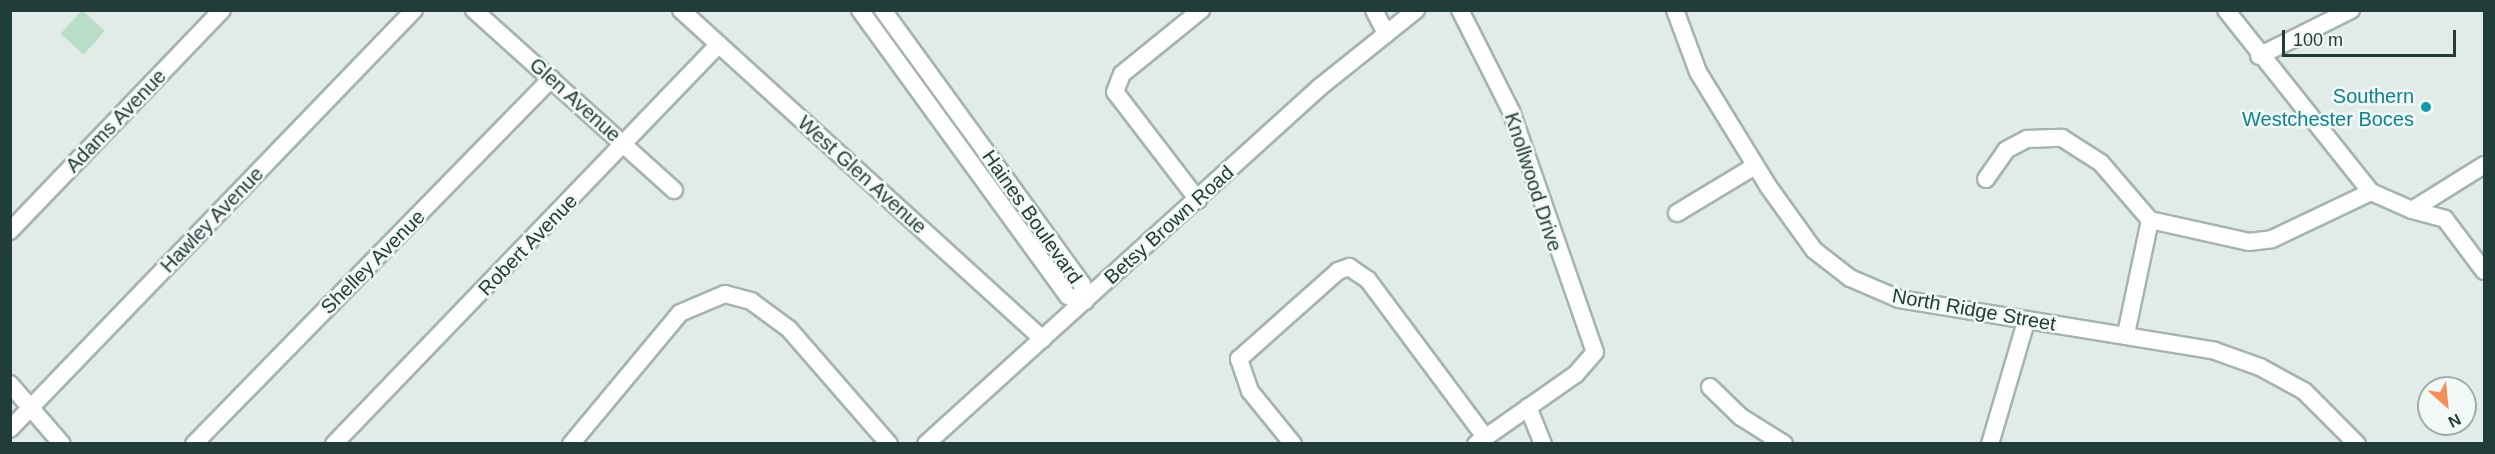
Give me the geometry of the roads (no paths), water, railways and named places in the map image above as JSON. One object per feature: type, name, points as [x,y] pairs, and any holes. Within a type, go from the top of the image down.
[{"type":"street","name":"Adams Avenue","points":[[10,231],[222,10]]},
{"type":"street","name":"Hawley Avenue","points":[[10,429],[414,10]]},
{"type":"street","name":"Glen Avenue","points":[[474,10],[674,190]]},
{"type":"street","name":"West Glen Avenue","points":[[681,10],[1043,339]]},
{"type":"street","name":"Haines Boulevard","points":[[860,10],[1068,296],[1085,301],[1082,284],[883,10]]},
{"type":"street","points":[[1198,200],[1121,103],[1116,85],[1201,10]]},
{"type":"street","points":[[1374,10],[1386,34]]},
{"type":"street","name":"Betsy Brown Road","points":[[926,444],[1198,200],[1416,10]]},
{"type":"street","name":"Knollwood Drive","points":[[1460,10],[1511,111],[1593,345],[1593,358],[1528,407]]},
{"type":"street","name":"North Ridge Street","points":[[1675,10],[1698,72],[1755,166],[1814,249],[1850,278],[1899,299],[2026,322],[2175,340],[2260,366],[2304,391],[2357,444]]},
{"type":"street","points":[[2226,10],[2259,56],[2371,192],[2412,210],[2445,219],[2484,271]]},
{"type":"street","points":[[2259,56],[2351,10]]},
{"type":"street","name":"Robert Avenue","points":[[334,444],[625,145],[719,44]]},
{"type":"street","name":"Shelley Avenue","points":[[197,442],[551,79]]},
{"type":"street","points":[[1986,179],[2006,150],[2027,139],[2062,138],[2101,163],[2150,220],[2249,242],[2272,239],[2371,192]]},
{"type":"street","points":[[2412,210],[2484,165]]},
{"type":"street","points":[[1677,213],[1755,166]]},
{"type":"street","points":[[2126,334],[2150,220]]},
{"type":"street","points":[[1293,444],[1250,391],[1239,359],[1338,270],[1360,272],[1481,440],[1528,407],[1543,444]]},
{"type":"street","points":[[571,444],[680,313],[725,294],[751,301],[789,329],[889,444]]},
{"type":"street","points":[[1990,444],[2026,322]]},
{"type":"street","points":[[10,384],[62,444]]},
{"type":"street","points":[[1710,387],[1741,417],[1784,444]]},
{"type":"place","name":"Southern Westchester Boces","points":[[2426,107]]}]
